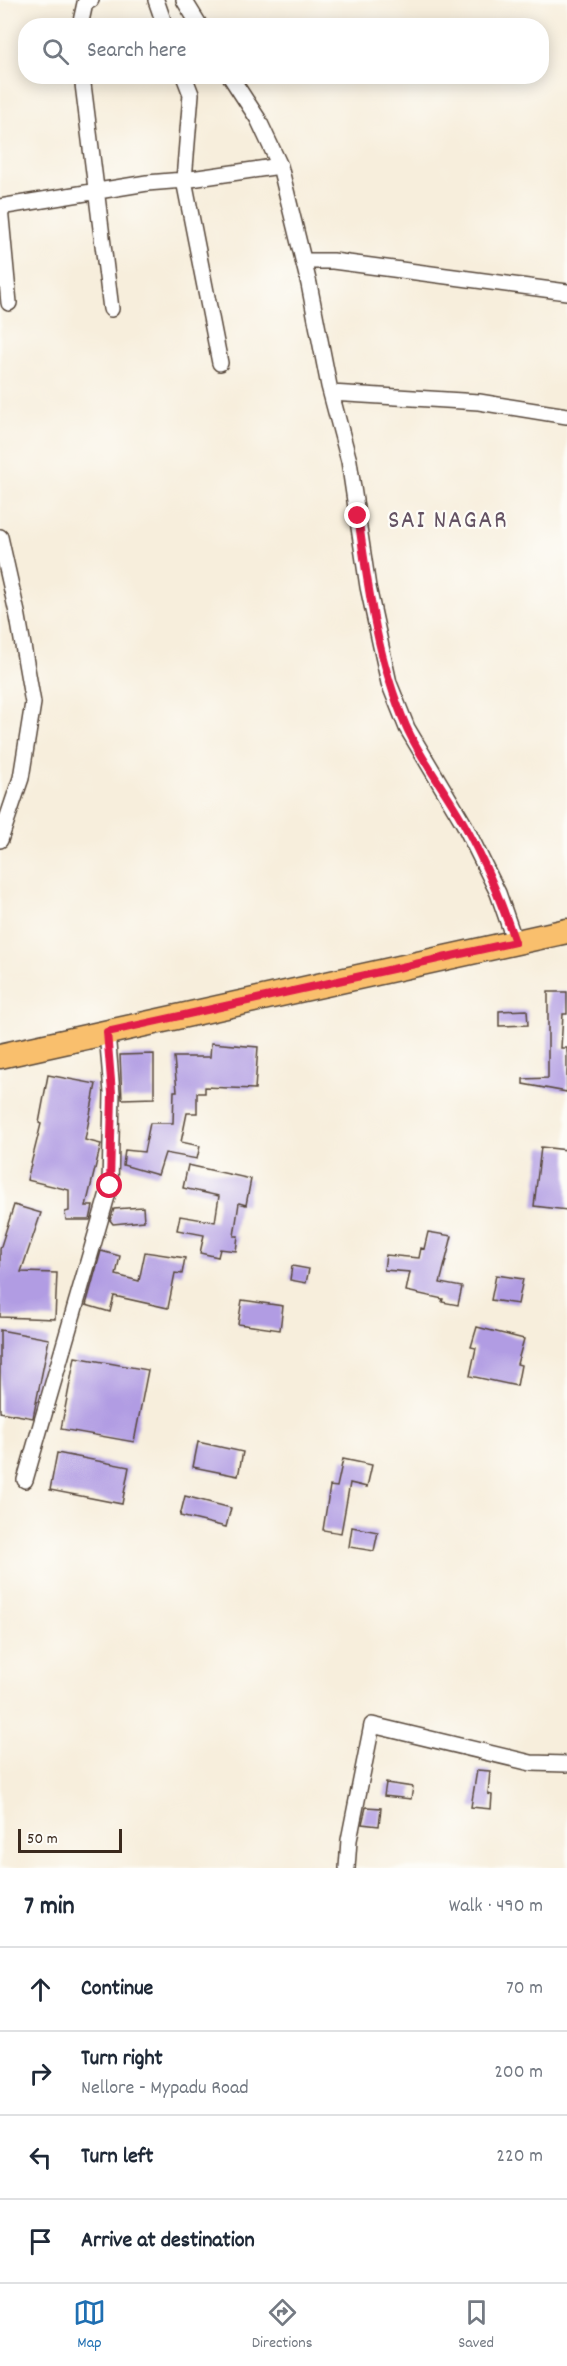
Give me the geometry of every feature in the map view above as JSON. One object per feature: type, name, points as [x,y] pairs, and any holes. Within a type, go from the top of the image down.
[{"type":"main road","points":[[0,1056],[567,931]]},
{"type":"street","points":[[82,18],[85,3],[91,0]]},
{"type":"street","points":[[156,0],[162,18]]},
{"type":"street","points":[[184,0],[195,18]]},
{"type":"street","points":[[83,84],[111,309]]},
{"type":"street","points":[[187,84],[191,94],[184,180],[220,363]]},
{"type":"street","points":[[235,84],[258,119],[280,166],[331,393],[349,460],[368,587],[389,683],[407,728],[464,824],[493,883],[515,942]]},
{"type":"street","points":[[9,303],[0,207],[147,183],[280,166]]},
{"type":"street","points":[[303,261],[333,261],[567,292]]},
{"type":"street","points":[[331,393],[479,402],[567,416]]},
{"type":"street","points":[[0,537],[18,617],[33,703],[21,778],[0,840]]},
{"type":"street","points":[[25,1480],[110,1186],[112,1093],[107,1032]]},
{"type":"street","points":[[347,1868],[349,1840],[372,1725],[531,1763],[567,1764]]},
{"type":"building","points":[[548,992],[567,992],[567,1014],[563,1014],[561,1048],[567,1048],[567,1092],[523,1084],[523,1079],[548,1078]]},
{"type":"building","points":[[527,1010],[528,1025],[499,1026],[499,1011]]},
{"type":"building","points":[[211,1043],[258,1047],[255,1089],[205,1087],[205,1093],[197,1093],[197,1113],[187,1113],[181,1142],[200,1146],[197,1159],[165,1153],[158,1175],[123,1165],[125,1150],[144,1152],[150,1123],[173,1123],[174,1091],[177,1091],[174,1057],[210,1057]]},
{"type":"building","points":[[154,1054],[154,1098],[122,1099],[120,1055]]},
{"type":"building","points":[[48,1075],[96,1084],[85,1140],[101,1144],[86,1206],[93,1206],[90,1220],[66,1220],[65,1212],[69,1211],[69,1190],[27,1180],[41,1124],[39,1123]]},
{"type":"building","points":[[541,1147],[567,1150],[567,1210],[534,1206]]},
{"type":"building","points":[[188,1165],[251,1179],[246,1205],[239,1203],[234,1236],[238,1236],[236,1251],[220,1249],[218,1257],[200,1253],[204,1235],[177,1230],[180,1216],[215,1222],[219,1196],[183,1188]]},
{"type":"building","points":[[14,1205],[41,1213],[21,1272],[57,1273],[55,1319],[0,1317],[0,1249]]},
{"type":"building","points":[[143,1207],[144,1221],[113,1224],[110,1220],[114,1209]]},
{"type":"building","points":[[428,1232],[452,1236],[440,1283],[462,1287],[458,1305],[442,1302],[443,1299],[406,1291],[410,1272],[384,1270],[386,1255],[419,1258]]},
{"type":"building","points":[[101,1251],[120,1256],[116,1275],[139,1281],[145,1252],[185,1258],[182,1274],[175,1273],[168,1308],[114,1296],[110,1312],[86,1305]]},
{"type":"building","points":[[292,1266],[309,1269],[306,1283],[290,1280]]},
{"type":"building","points":[[496,1275],[523,1279],[518,1304],[491,1300]]},
{"type":"building","points":[[242,1300],[283,1306],[280,1330],[238,1324]]},
{"type":"building","points":[[477,1327],[524,1339],[517,1364],[521,1365],[517,1386],[470,1376],[476,1348],[471,1347]]},
{"type":"building","points":[[0,1330],[49,1339],[33,1418],[0,1412]]},
{"type":"building","points":[[75,1357],[148,1370],[134,1442],[61,1429]]},
{"type":"building","points":[[198,1442],[243,1452],[238,1476],[193,1467]]},
{"type":"building","points":[[57,1453],[129,1467],[122,1504],[50,1490]]},
{"type":"building","points":[[343,1459],[372,1465],[367,1487],[350,1483],[341,1533],[323,1530],[330,1486],[337,1487]]},
{"type":"building","points":[[185,1496],[231,1508],[226,1527],[180,1516]]},
{"type":"building","points":[[352,1527],[378,1532],[374,1551],[349,1547]]},
{"type":"building","points":[[477,1770],[490,1771],[488,1794],[492,1795],[491,1809],[471,1807]]},
{"type":"building","points":[[386,1783],[413,1787],[411,1799],[384,1796]]},
{"type":"building","points":[[366,1807],[381,1808],[379,1826],[362,1824]]},
{"type":"district","name":"SAI NAGAR","points":[[448,518]]},
{"type":"route","points":[[110,1186],[112,1093],[107,1032],[515,942],[498,893],[464,824],[407,728],[389,683],[368,587],[358,516]]}]
